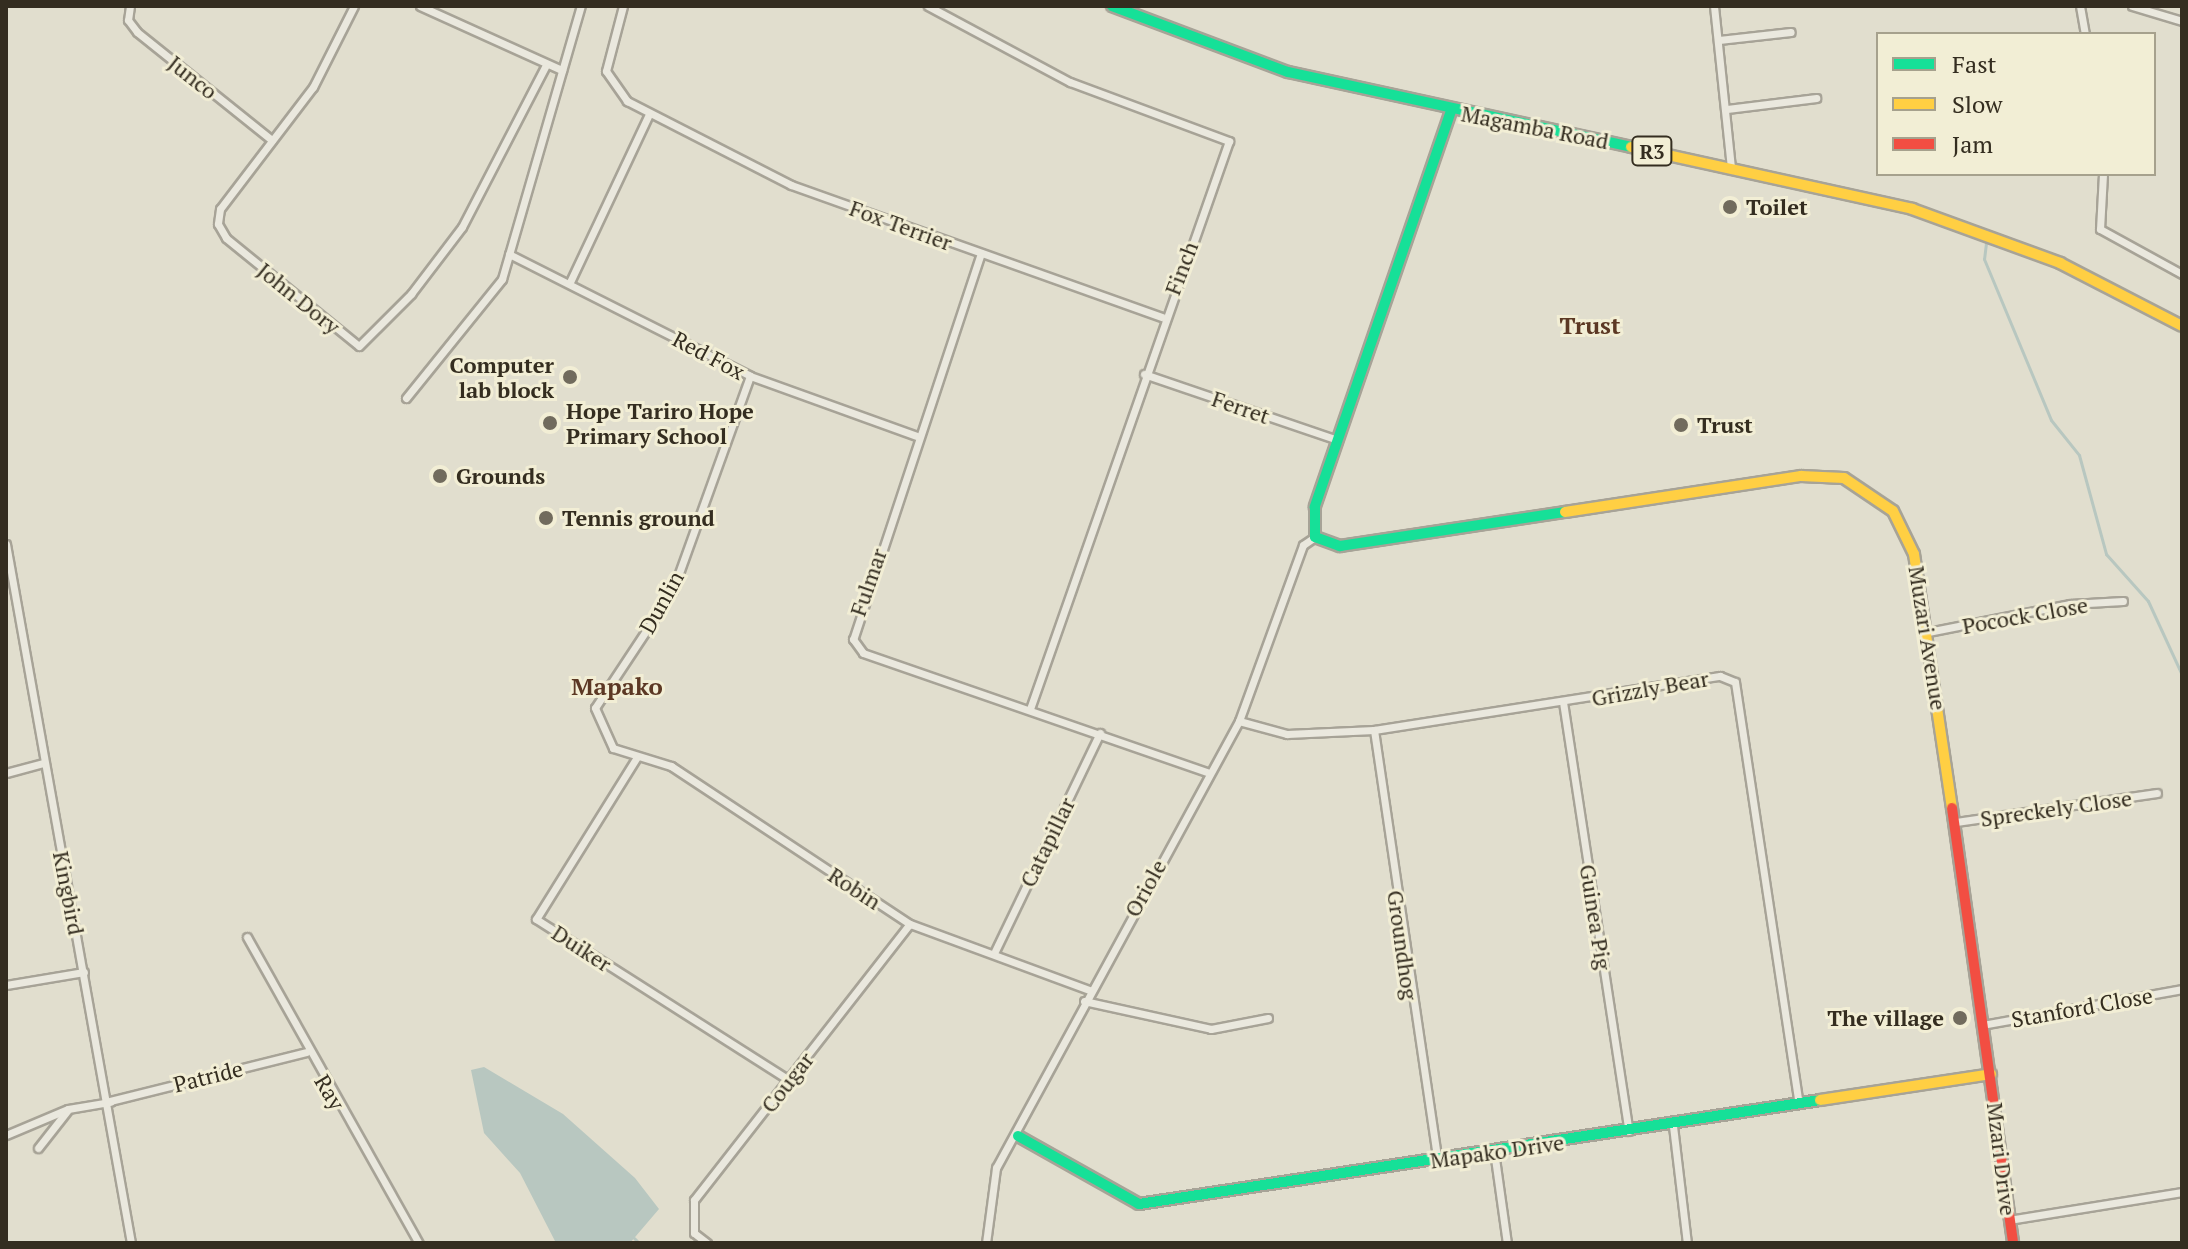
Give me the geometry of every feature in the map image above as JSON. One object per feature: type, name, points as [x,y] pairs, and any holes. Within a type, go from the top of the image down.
[{"type":"main road","name":"Magamba Road","points":[[1112,6],[1288,72],[1451,111],[1731,167],[1912,209],[2060,263],[2182,326]]},
{"type":"main road","points":[[1315,537],[1315,507],[1451,111]]},
{"type":"main road","name":"Muzari Avenue","points":[[1315,537],[1340,546],[1801,476],[1844,478],[1893,511],[1914,554],[1928,632],[1991,1074]]},
{"type":"main road","name":"Mapako Drive","points":[[1018,1136],[1139,1204],[1673,1126],[1991,1074]]},
{"type":"main road","name":"Mzari Drive","points":[[1991,1074],[2013,1243]]},
{"type":"street","name":"Junco","points":[[130,6],[128,20],[137,32],[272,140]]},
{"type":"street","name":"John Dory","points":[[354,6],[313,87],[220,209],[218,224],[226,238],[359,346],[411,294],[462,227],[546,65]]},
{"type":"street","points":[[420,6],[562,70]]},
{"type":"street","points":[[406,398],[494,290],[509,254],[581,6]]},
{"type":"street","name":"Fox Terrier","points":[[623,6],[606,71],[627,101],[649,114],[791,185],[1162,317]]},
{"type":"street","name":"Finch","points":[[928,6],[1070,82],[1229,141],[1162,317],[1030,709]]},
{"type":"street","points":[[1714,6],[1731,167]]},
{"type":"street","points":[[2080,6],[2085,32]]},
{"type":"street","points":[[2132,6],[2182,21]]},
{"type":"street","points":[[1719,40],[1791,32]]},
{"type":"street","points":[[1727,109],[1816,98]]},
{"type":"street","points":[[570,282],[649,114]]},
{"type":"street","points":[[2103,176],[2100,229],[2182,274]]},
{"type":"street","name":"Fulmar","points":[[981,253],[917,436],[853,639],[863,653],[1209,773]]},
{"type":"street","name":"Red Fox","points":[[509,254],[570,282],[750,376],[917,436]]},
{"type":"street","name":"Ferret","points":[[1144,374],[1338,440]]},
{"type":"street","name":"Dunlin","points":[[637,757],[613,748],[595,708],[673,590],[750,376]]},
{"type":"street","name":"Oriole","points":[[986,1243],[996,1168],[1018,1136],[1089,990],[1239,721],[1303,545],[1315,537]]},
{"type":"street","name":"Kingbird","points":[[6,544],[8,570],[44,763],[110,1101],[131,1243]]},
{"type":"street","name":"Pocock Close","points":[[1928,632],[2070,604],[2123,601]]},
{"type":"street","name":"Grizzly Bear","points":[[1239,721],[1287,734],[1374,730],[1720,676],[1735,682],[1799,1103]]},
{"type":"street","name":"Guinea Pig","points":[[1563,702],[1629,1132]]},
{"type":"street","name":"Groundhog","points":[[1374,730],[1437,1159]]},
{"type":"street","name":"Catapillar","points":[[995,951],[1100,733]]},
{"type":"street","name":"Robin","points":[[637,757],[671,766],[910,924],[995,951],[1089,990]]},
{"type":"street","name":"Duiker","points":[[637,757],[536,919],[789,1080]]},
{"type":"street","points":[[6,773],[44,763]]},
{"type":"street","name":"Spreckely Close","points":[[1956,822],[2157,793]]},
{"type":"street","name":"Cougar","points":[[707,1243],[694,1233],[694,1200],[910,924]]},
{"type":"street","name":"Ray","points":[[247,937],[306,1052],[419,1243]]},
{"type":"street","points":[[6,985],[84,972]]},
{"type":"street","name":"Stanford Close","points":[[1982,1025],[2182,989]]},
{"type":"street","points":[[1084,1001],[1211,1029],[1268,1018]]},
{"type":"street","name":"Patride","points":[[6,1135],[68,1109],[306,1052]]},
{"type":"street","points":[[38,1148],[68,1109]]},
{"type":"street","points":[[1673,1126],[1687,1243]]},
{"type":"street","points":[[1494,1151],[1507,1243]]},
{"type":"street","points":[[2009,1220],[2182,1192]]},
{"type":"shaded area","points":[[484,1067],[563,1114],[635,1178],[659,1209],[630,1243],[556,1243],[520,1173],[484,1133],[471,1070]]},
{"type":"waterway","points":[[1986,243],[1984,259],[2051,420],[2079,455],[2106,554],[2148,601],[2182,675]]},
{"type":"waterway","points":[[634,1238],[639,1243]]},
{"type":"traffic: fast","points":[[1112,6],[1288,72],[1631,147]]},
{"type":"traffic: fast","points":[[1451,111],[1315,507],[1315,537],[1340,546],[1565,512]]},
{"type":"traffic: fast","points":[[1018,1136],[1139,1204],[1820,1100]]},
{"type":"traffic: slow","points":[[1631,147],[1912,209],[2060,263],[2182,326]]},
{"type":"traffic: slow","points":[[1565,512],[1801,476],[1844,478],[1893,511],[1914,554],[1952,808]]},
{"type":"traffic: slow","points":[[1820,1100],[1991,1074]]},
{"type":"traffic: jam","points":[[1952,808],[2013,1243]]},
{"type":"place","name":"Toilet","points":[[1730,207]]},
{"type":"place","name":"Computer lab block","points":[[570,377]]},
{"type":"place","name":"Hope Tariro Hope Primary School","points":[[550,423]]},
{"type":"place","name":"Trust","points":[[1681,425]]},
{"type":"place","name":"Grounds","points":[[440,476]]},
{"type":"place","name":"Tennis ground","points":[[546,518]]},
{"type":"place","name":"The village","points":[[1960,1018]]},
{"type":"district","name":"Trust","points":[[1590,326]]},
{"type":"district","name":"Mapako","points":[[617,687]]}]
